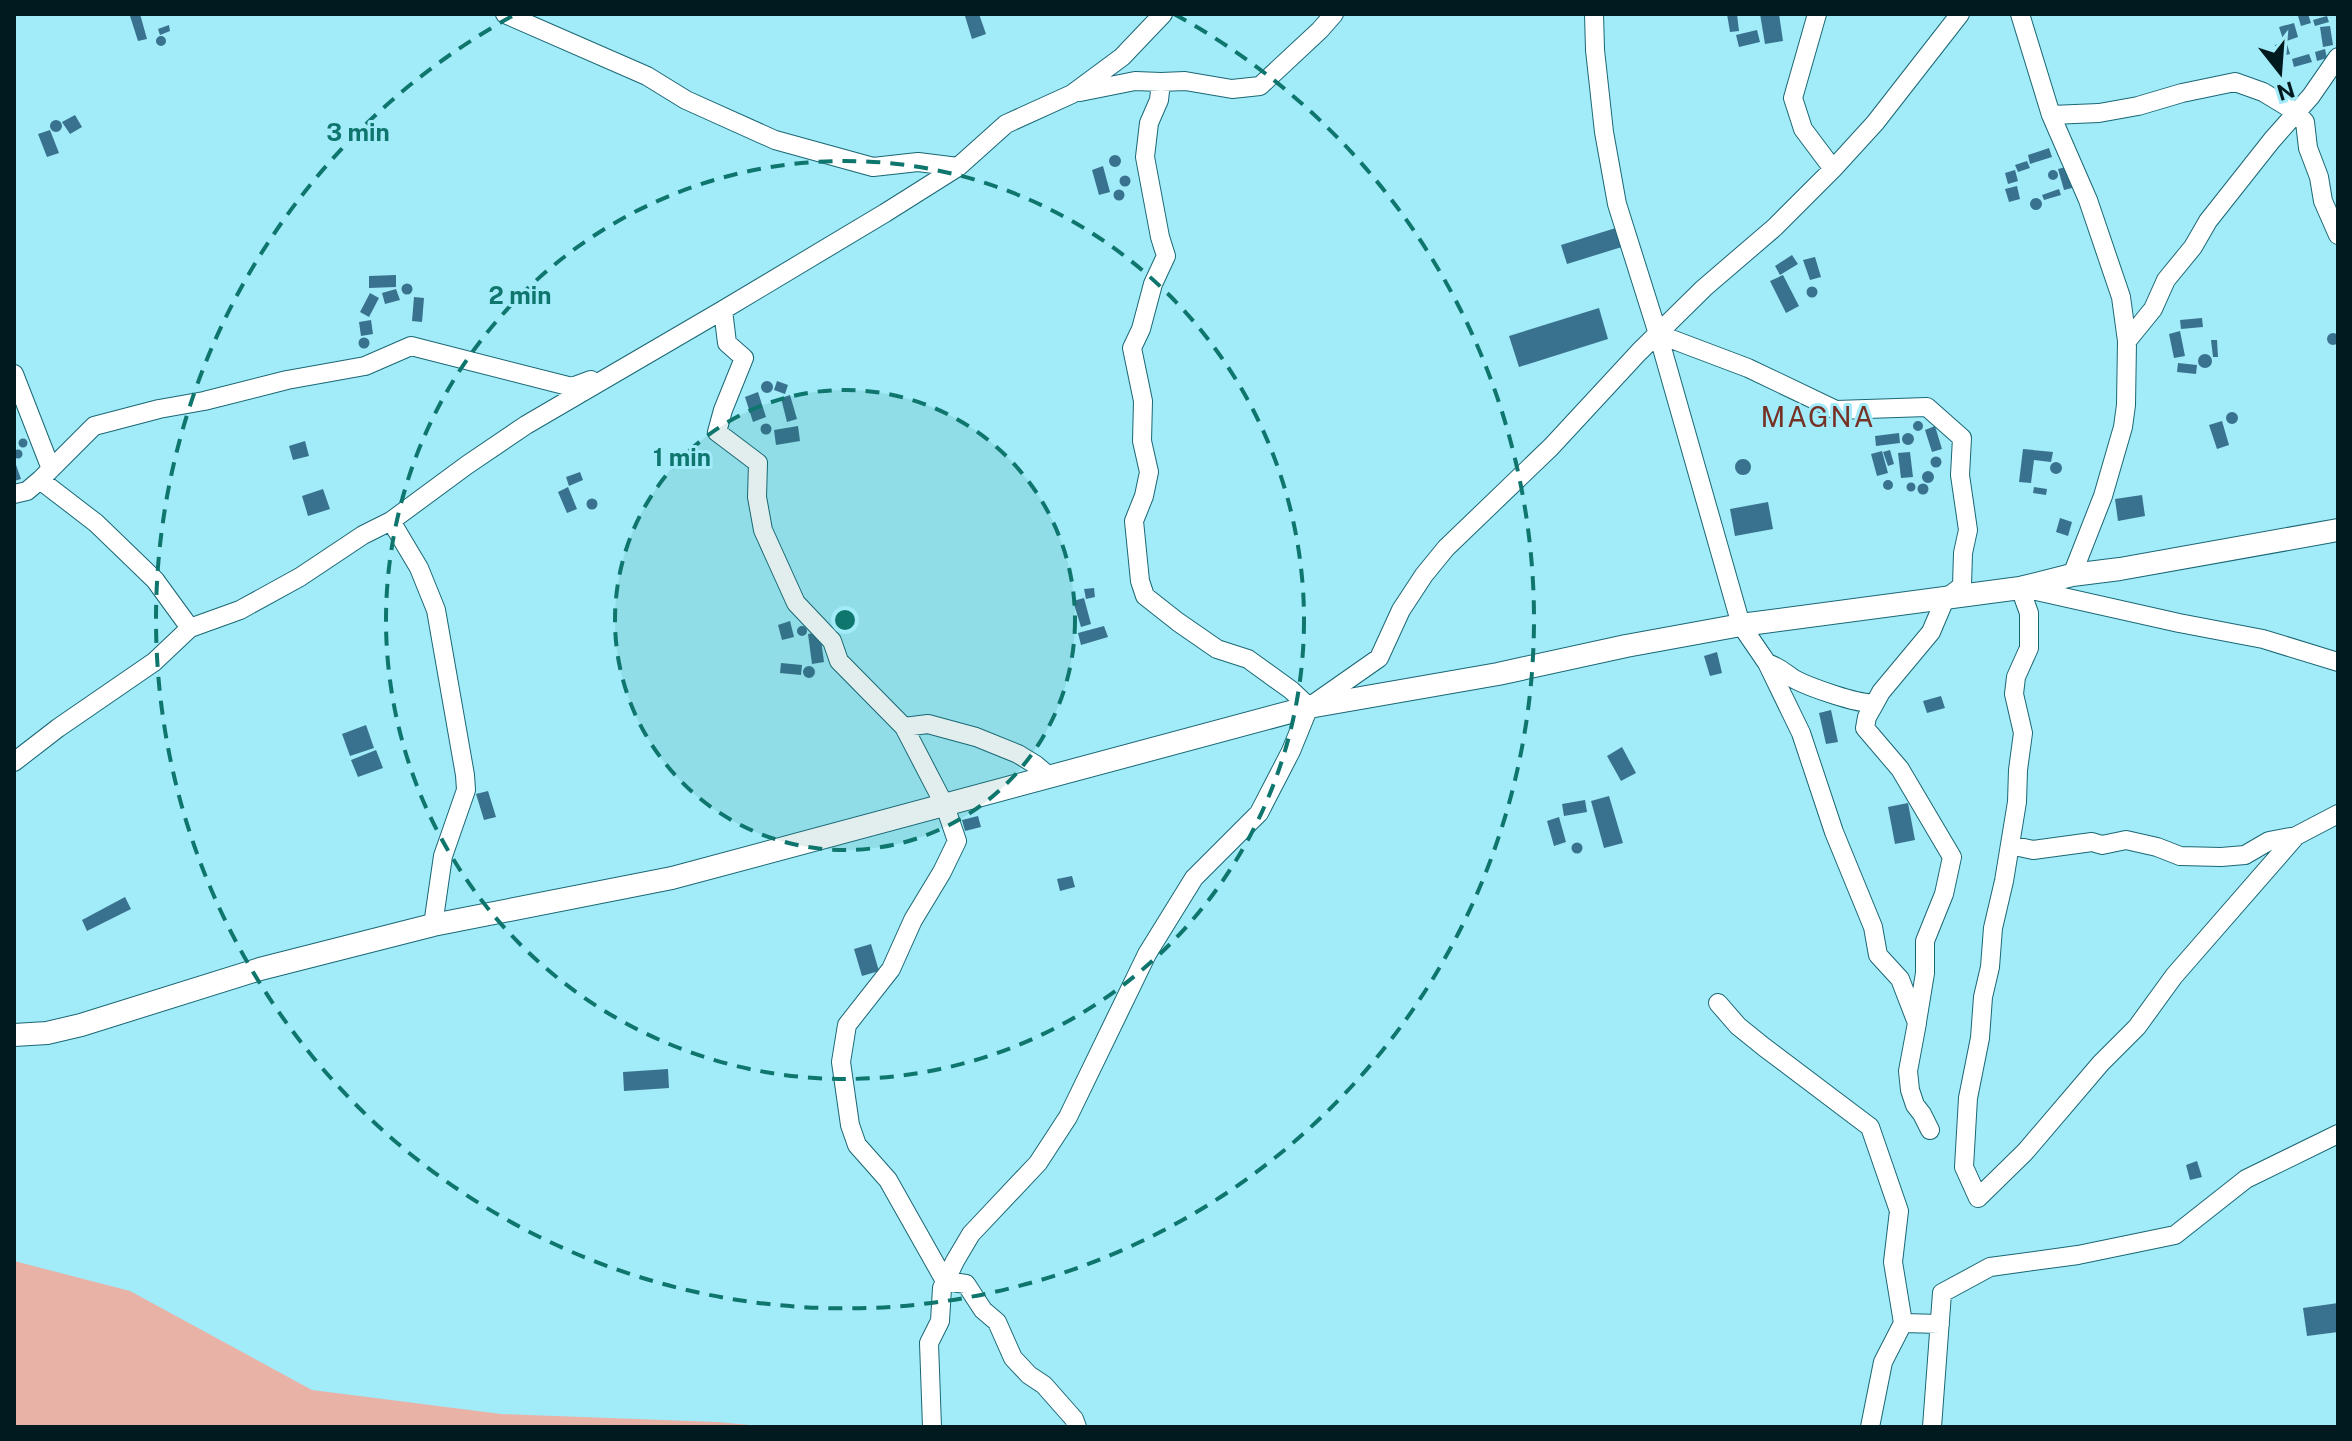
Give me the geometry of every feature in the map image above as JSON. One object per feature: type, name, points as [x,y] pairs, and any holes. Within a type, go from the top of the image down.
[{"type":"street","points":[[505,14],[647,76],[686,100],[775,140],[873,167],[918,162],[958,167]]},
{"type":"street","points":[[14,762],[154,662],[190,628],[240,610],[300,577],[363,535],[391,521],[526,425],[958,167],[1006,124],[1072,94],[1122,57],[1163,14]]},
{"type":"street","points":[[1072,94],[1135,81],[1185,81],[1232,89],[1260,86],[1334,14]]},
{"type":"street","points":[[1594,14],[1604,132],[1617,204],[1658,334],[1741,625],[1767,663],[1808,751],[1834,832],[1873,927],[1878,955],[1900,979],[1917,1023]]},
{"type":"street","points":[[1817,14],[1793,98],[1803,129],[1833,169]]},
{"type":"street","points":[[932,1427],[929,1343],[940,1321],[945,1281],[971,1234],[1038,1163],[1068,1117],[1147,954],[1194,878],[1259,813],[1291,751],[1309,707],[1379,658],[1401,610],[1446,548],[1551,447],[1704,288],[1775,227],[1833,169],[1875,123],[1960,14]]},
{"type":"street","points":[[2020,14],[2051,115],[2088,200],[2121,297],[2127,341],[2123,427],[2103,496],[2072,575]]},
{"type":"street","points":[[2127,341],[2153,309],[2166,280],[2193,247],[2208,221],[2311,96],[2338,57]]},
{"type":"street","points":[[1161,82],[1159,100],[1149,123],[1145,157],[1166,256],[1153,284],[1141,329],[1132,348],[1143,401],[1142,441],[1149,472],[1134,521],[1140,581],[1145,596],[1178,622],[1217,649],[1248,659],[1309,707]]},
{"type":"street","points":[[2051,115],[2099,113],[2235,82],[2263,92],[2296,112],[2305,122],[2308,148],[2319,177],[2323,201],[2338,235]]},
{"type":"street","points":[[723,310],[727,343],[744,358],[717,432],[758,463],[757,497],[763,530],[796,603],[832,641],[839,661],[904,727],[945,806],[957,841],[913,920],[891,969],[847,1025],[841,1062],[850,1125],[857,1145],[888,1180],[945,1281]]},
{"type":"street","points":[[1658,334],[1748,368],[1836,410],[1927,407],[1962,438],[1960,475],[1968,530],[1963,553],[1962,586],[1945,599],[1931,632],[1881,692],[1867,717],[1865,728],[1900,769],[1952,857],[1944,894],[1925,941],[1925,973],[1908,1071],[1915,1105],[1930,1130]]},
{"type":"street","points":[[14,494],[27,491],[94,426],[287,380],[365,366],[411,346],[572,387],[616,371]]},
{"type":"street","points":[[14,374],[45,475],[155,580],[190,628]]},
{"type":"street","points":[[391,521],[419,568],[436,610],[465,775],[466,790],[443,856],[433,925]]},
{"type":"street","points":[[14,1035],[47,1033],[81,1025],[260,969],[433,925],[672,878],[1309,707],[1498,674],[1741,625],[2020,588],[2072,575],[2338,530]]},
{"type":"street","points":[[2020,588],[2263,639],[2338,662]]},
{"type":"street","points":[[2020,588],[2029,613],[2029,648],[2016,677],[2014,694],[2023,733],[2017,802],[1993,928],[1980,1038],[1968,1098],[1964,1167],[1978,1198],[2025,1152],[2101,1063],[2137,1027],[2174,976],[2296,836]]},
{"type":"street","points":[[1767,663],[1782,668],[1815,689],[1864,704],[1875,703]]},
{"type":"street","points":[[904,727],[928,724],[976,737],[1018,754],[1050,777]]},
{"type":"street","points":[[2010,845],[2033,850],[2092,842],[2102,845],[2126,840],[2180,856],[2245,855],[2269,841],[2296,836],[2338,814]]},
{"type":"street","points":[[1718,1003],[1738,1026],[1870,1127],[1899,1211],[1893,1262],[1903,1323],[1883,1362],[1870,1427]]},
{"type":"street","points":[[1932,1427],[1942,1293],[1990,1267],[2078,1255],[2175,1235],[2246,1179],[2338,1134]]},
{"type":"street","points":[[945,1281],[966,1284],[983,1310],[997,1322],[1013,1358],[1044,1385],[1074,1419],[1077,1427]]},
{"type":"street","points":[[1903,1323],[1940,1324]]},
{"type":"shaded area","points":[[14,1261],[130,1291],[312,1390],[501,1414],[771,1427],[14,1427]]},
{"type":"building","points":[[140,14],[147,39],[138,41],[130,16]]},
{"type":"building","points":[[979,14],[986,34],[972,39],[965,16]]},
{"type":"building","points":[[1727,14],[1737,14],[1739,31],[1730,32]]},
{"type":"building","points":[[1760,14],[1779,14],[1783,41],[1765,44]]},
{"type":"building","points":[[2308,14],[2311,23],[2301,26],[2298,16]]},
{"type":"building","points":[[2327,16],[2329,22],[2315,26],[2313,20]]},
{"type":"building","points":[[2294,23],[2298,37],[2284,42],[2279,27]]},
{"type":"building","points":[[169,25],[170,31],[160,35],[158,29]]},
{"type":"building","points":[[2330,26],[2333,45],[2323,47],[2320,27]]},
{"type":"building","points":[[1757,30],[1760,42],[1739,47],[1736,35]]},
{"type":"building","points":[[161,36],[166,41],[161,46],[156,41]]},
{"type":"building","points":[[2286,41],[2290,54],[2278,57],[2275,45]]},
{"type":"building","points":[[2325,49],[2327,58],[2317,61],[2315,52]]},
{"type":"building","points":[[2309,54],[2312,62],[2294,67],[2292,59]]},
{"type":"building","points":[[75,115],[82,127],[70,134],[62,122]]},
{"type":"building","points":[[56,120],[62,126],[56,132],[50,126]]},
{"type":"building","points":[[50,130],[59,153],[47,157],[38,134]]},
{"type":"building","points":[[2049,148],[2052,157],[2030,164],[2028,155]]},
{"type":"building","points":[[1115,155],[1121,161],[1115,167],[1109,161]]},
{"type":"building","points":[[2027,161],[2030,168],[2018,172],[2015,165]]},
{"type":"building","points":[[1103,166],[1110,192],[1099,195],[1092,170]]},
{"type":"building","points":[[2070,166],[2076,187],[2064,190],[2058,169]]},
{"type":"building","points":[[2015,170],[2018,181],[2008,184],[2005,173]]},
{"type":"building","points":[[2053,170],[2058,175],[2053,180],[2048,175]]},
{"type":"building","points":[[1125,176],[1130,181],[1125,186],[1120,181]]},
{"type":"building","points":[[2017,186],[2020,199],[2009,202],[2005,189]]},
{"type":"building","points":[[2059,189],[2061,195],[2044,200],[2042,195]]},
{"type":"building","points":[[1119,190],[1124,195],[1119,200],[1114,195]]},
{"type":"building","points":[[2036,198],[2042,204],[2036,210],[2030,204]]},
{"type":"building","points":[[1619,227],[1625,246],[1567,264],[1561,245]]},
{"type":"building","points":[[1792,255],[1798,264],[1780,275],[1775,266]]},
{"type":"building","points":[[1815,257],[1821,277],[1810,280],[1803,260]]},
{"type":"building","points":[[396,275],[396,287],[369,288],[369,276]]},
{"type":"building","points":[[1783,275],[1799,306],[1786,313],[1770,281]]},
{"type":"building","points":[[407,284],[412,289],[407,294],[402,289]]},
{"type":"building","points":[[1812,286],[1818,292],[1812,298],[1806,292]]},
{"type":"building","points":[[396,289],[400,300],[385,304],[382,293]]},
{"type":"building","points":[[370,293],[379,298],[369,317],[360,312]]},
{"type":"building","points":[[414,297],[424,298],[422,322],[412,321]]},
{"type":"building","points":[[1599,308],[1608,339],[1519,367],[1509,336]]},
{"type":"building","points":[[2202,318],[2203,327],[2181,329],[2180,320]]},
{"type":"building","points":[[371,320],[373,334],[361,336],[359,322]]},
{"type":"building","points":[[2180,331],[2185,356],[2174,358],[2169,334]]},
{"type":"building","points":[[2333,333],[2339,339],[2333,345],[2327,339]]},
{"type":"building","points":[[364,338],[369,343],[364,348],[359,343]]},
{"type":"building","points":[[2211,340],[2217,340],[2218,357],[2213,357]]},
{"type":"building","points":[[2205,354],[2212,361],[2205,368],[2198,361]]},
{"type":"building","points":[[2178,363],[2197,365],[2196,374],[2177,372]]},
{"type":"building","points":[[767,381],[773,387],[767,393],[761,387]]},
{"type":"building","points":[[777,381],[788,385],[785,394],[774,390]]},
{"type":"building","points":[[758,392],[766,417],[753,422],[745,397]]},
{"type":"building","points":[[790,395],[797,419],[787,422],[781,398]]},
{"type":"building","points":[[2227,413],[2237,413],[2237,423],[2227,423]]},
{"type":"building","points":[[1918,421],[1923,426],[1918,431],[1913,426]]},
{"type":"building","points":[[2222,421],[2229,445],[2217,449],[2209,425]]},
{"type":"building","points":[[766,423],[772,429],[766,435],[760,429]]},
{"type":"building","points":[[798,426],[800,441],[776,445],[774,430]]},
{"type":"building","points":[[1935,426],[1942,449],[1932,452],[1925,430]]},
{"type":"building","points":[[1899,433],[1900,443],[1876,446],[1875,436]]},
{"type":"building","points":[[1903,434],[1913,434],[1913,444],[1903,444]]},
{"type":"building","points":[[23,438],[28,443],[23,448],[18,443]]},
{"type":"building","points":[[305,441],[309,456],[293,460],[289,446]]},
{"type":"building","points":[[2023,449],[2053,452],[2051,462],[2034,460],[2031,483],[2019,482]]},
{"type":"building","points":[[18,450],[22,454],[18,458],[14,454]]},
{"type":"building","points":[[1890,450],[1894,464],[1888,466],[1883,452]]},
{"type":"building","points":[[1882,451],[1888,473],[1877,476],[1871,454]]},
{"type":"building","points":[[1910,452],[1913,477],[1901,478],[1898,453]]},
{"type":"building","points":[[1936,457],[1941,462],[1936,467],[1931,462]]},
{"type":"building","points":[[14,459],[21,479],[14,481]]},
{"type":"building","points":[[1743,459],[1749,461],[1749,473],[1743,475],[1737,473],[1735,467],[1737,461]]},
{"type":"building","points":[[2056,462],[2062,468],[2056,474],[2050,468]]},
{"type":"building","points":[[1928,471],[1934,477],[1928,483],[1922,477]]},
{"type":"building","points":[[580,472],[583,480],[569,486],[566,477]]},
{"type":"building","points":[[1888,480],[1893,485],[1888,490],[1883,485]]},
{"type":"building","points":[[1911,482],[1916,487],[1911,492],[1906,487]]},
{"type":"building","points":[[1923,484],[1928,489],[1923,494],[1918,489]]},
{"type":"building","points":[[568,487],[577,509],[567,513],[558,492]]},
{"type":"building","points":[[2034,487],[2047,489],[2046,495],[2033,493]]},
{"type":"building","points":[[323,489],[330,509],[308,516],[302,496]]},
{"type":"building","points":[[2142,495],[2145,516],[2118,521],[2115,499]]},
{"type":"building","points":[[592,499],[597,504],[592,509],[587,504]]},
{"type":"building","points":[[1768,502],[1773,529],[1735,536],[1730,509]]},
{"type":"building","points":[[2060,518],[2072,522],[2068,536],[2056,532]]},
{"type":"building","points":[[1094,588],[1095,597],[1086,599],[1084,589]]},
{"type":"building","points":[[1084,598],[1091,624],[1081,627],[1073,601]]},
{"type":"building","points":[[790,621],[794,637],[782,640],[778,625]]},
{"type":"building","points":[[802,626],[807,631],[802,636],[797,631]]},
{"type":"building","points":[[1104,626],[1108,637],[1081,645],[1078,633]]},
{"type":"building","points":[[820,632],[824,662],[812,664],[808,634]]},
{"type":"building","points":[[1717,652],[1722,673],[1710,676],[1704,656]]},
{"type":"building","points":[[781,663],[802,665],[801,675],[780,673]]},
{"type":"building","points":[[804,667],[814,667],[814,677],[804,677]]},
{"type":"building","points":[[1941,696],[1945,708],[1927,713],[1923,701]]},
{"type":"building","points":[[1831,710],[1838,742],[1826,744],[1819,713]]},
{"type":"building","points":[[366,725],[374,748],[350,756],[342,734]]},
{"type":"building","points":[[1622,747],[1636,773],[1621,781],[1607,756]]},
{"type":"building","points":[[376,750],[383,768],[358,777],[351,760]]},
{"type":"building","points":[[488,791],[496,817],[484,820],[476,794]]},
{"type":"building","points":[[1609,796],[1623,843],[1604,848],[1591,801]]},
{"type":"building","points":[[1585,800],[1587,812],[1564,816],[1562,804]]},
{"type":"building","points":[[1908,803],[1915,840],[1895,844],[1888,807]]},
{"type":"building","points":[[978,816],[981,827],[965,831],[962,820]]},
{"type":"building","points":[[1559,817],[1566,842],[1554,846],[1547,821]]},
{"type":"building","points":[[1577,842],[1583,848],[1577,854],[1571,848]]},
{"type":"building","points":[[1072,876],[1075,887],[1060,891],[1057,879]]},
{"type":"building","points":[[125,897],[131,909],[87,931],[82,920]]},
{"type":"building","points":[[871,944],[879,971],[862,976],[854,949]]},
{"type":"building","points":[[668,1069],[669,1088],[624,1091],[623,1072]]},
{"type":"building","points":[[2197,1161],[2202,1177],[2190,1180],[2186,1165]]},
{"type":"building","points":[[2338,1303],[2338,1332],[2307,1336],[2303,1308]]},
{"type":"district","name":"MAGNA","points":[[1818,416]]}]
